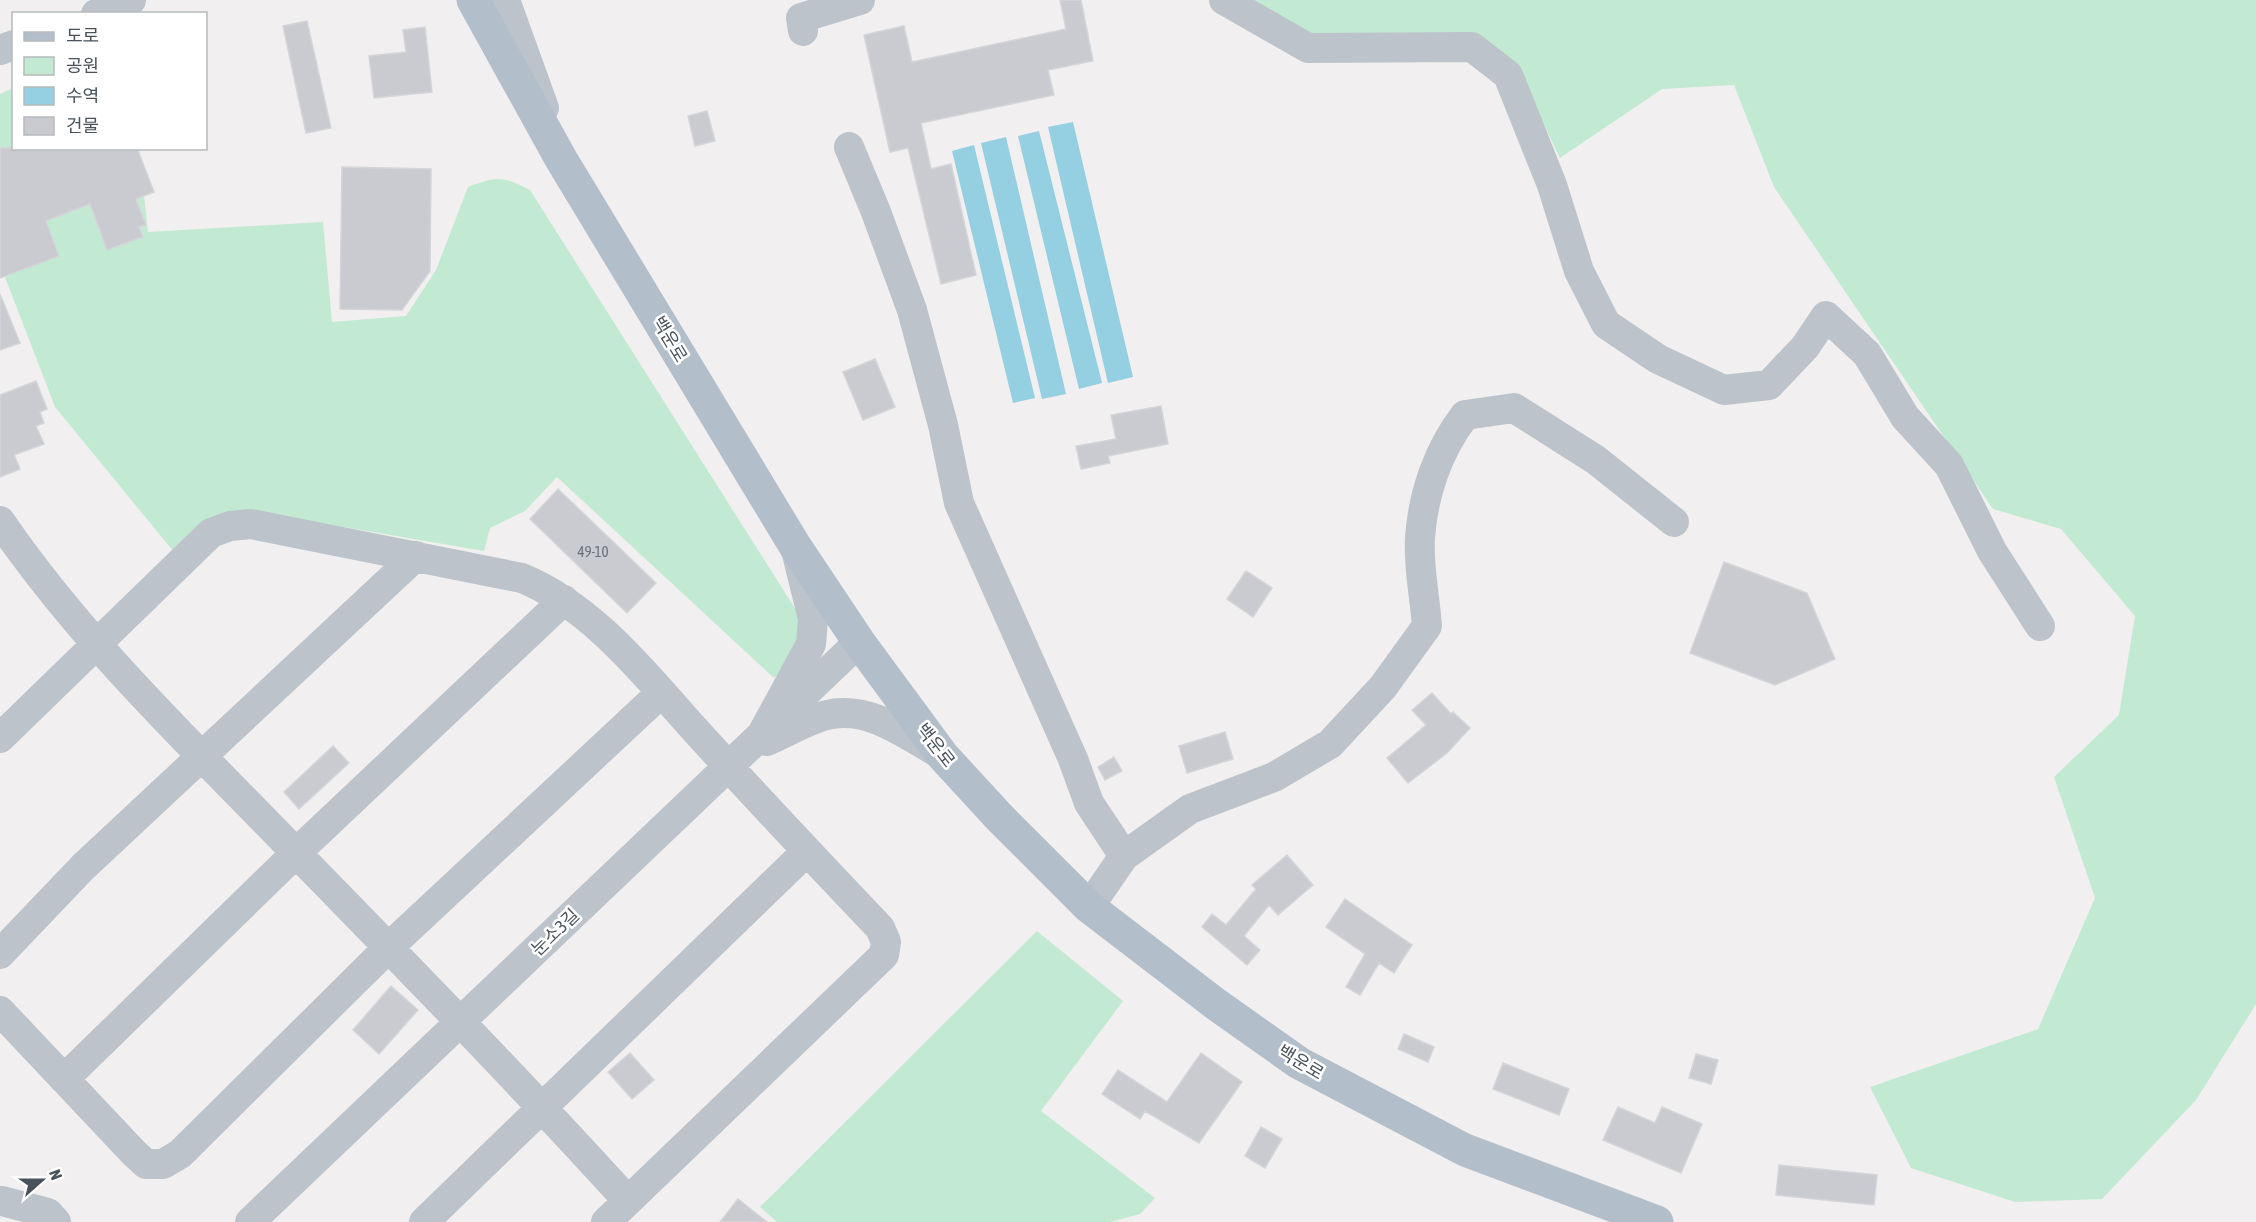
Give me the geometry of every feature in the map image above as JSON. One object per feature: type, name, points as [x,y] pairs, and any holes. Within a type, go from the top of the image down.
[{"type":"main road","name":"백운로","points":[[473,0],[561,159],[795,546],[859,642],[943,756],[1089,907],[1199,992],[1299,1063],[1465,1150],[1657,1222]]},
{"type":"street","points":[[101,12],[130,0]]},
{"type":"street","points":[[505,0],[561,159]]},
{"type":"street","points":[[803,31],[801,18],[860,0]]},
{"type":"street","points":[[1224,0],[1308,48],[1472,47],[1508,75],[1552,185],[1579,271],[1606,324],[1658,359],[1724,390],[1769,385],[1805,347],[1826,316],[1867,354],[1905,417],[1949,465],[1992,551],[2040,626]]},
{"type":"street","points":[[849,147],[912,310],[943,425],[959,502],[1073,759],[1089,802],[1124,856]]},
{"type":"street","points":[[1089,907],[1124,856],[1190,809],[1274,777],[1330,744],[1383,687],[1427,626],[1420,540],[1426,495],[1448,437],[1466,415],[1514,408],[1596,460],[1674,522]]},
{"type":"street","points":[[0,738],[211,533],[230,526],[250,524],[522,578],[546,588],[591,619],[806,852],[880,928],[886,942],[884,955],[606,1222]]},
{"type":"street","points":[[1,526],[97,644],[201,755],[542,1106],[628,1201]]},
{"type":"street","points":[[795,546],[813,619],[811,644],[762,734],[767,741],[825,716],[845,712],[876,717],[943,756]]},
{"type":"street","points":[[0,954],[83,867],[416,556]]},
{"type":"street","points":[[64,1079],[296,853],[564,600]]},
{"type":"street","name":"눈소3길","points":[[253,1221],[859,642]]},
{"type":"street","points":[[0,1011],[146,1164],[163,1164],[180,1154],[389,947],[661,693]]},
{"type":"street","points":[[424,1222],[806,852]]},
{"type":"street","points":[[4,1208],[24,1222]]},
{"type":"street","points":[[4,1208],[48,1213],[56,1222]]},
{"type":"green space","points":[[1249,0],[2256,0],[2256,1004],[2196,1100],[2102,1199],[2015,1202],[1911,1168],[1870,1087],[2038,1029],[2095,898],[2054,777],[2119,715],[2135,616],[2061,529],[1993,509],[1774,187],[1734,85],[1662,89],[1560,158],[1516,66],[1310,41]]},
{"type":"green space","points":[[12,88],[12,150],[139,150],[148,232],[323,222],[332,322],[406,316],[436,270],[468,187],[500,179],[530,190],[803,621],[789,664],[774,678],[557,477],[525,511],[490,528],[484,551],[268,514],[174,552],[55,407],[0,264],[0,94]]},
{"type":"green space","points":[[1037,931],[1123,1001],[1041,1111],[1155,1198],[1140,1214],[1110,1222],[777,1222],[760,1207]]},
{"type":"water","points":[[1073,122],[1133,377],[1108,383],[1048,127]]},
{"type":"water","points":[[1039,131],[1102,383],[1079,389],[1018,136]]},
{"type":"water","points":[[1006,137],[1066,394],[1042,399],[981,143]]},
{"type":"water","points":[[974,145],[1035,398],[1013,403],[952,151]]},
{"type":"building","points":[[1060,0],[1081,0],[1093,61],[1048,70],[1054,95],[921,123],[931,169],[951,164],[976,275],[941,284],[908,148],[890,152],[864,35],[904,26],[912,62],[1066,29]]},
{"type":"building","points":[[307,21],[331,128],[306,133],[283,26]]},
{"type":"building","points":[[425,27],[432,92],[374,98],[369,56],[406,52],[403,30]]},
{"type":"building","points":[[707,111],[715,141],[695,146],[688,116]]},
{"type":"building","points":[[0,148],[12,148],[12,150],[138,150],[154,192],[136,199],[146,225],[139,227],[143,237],[107,250],[90,204],[46,221],[59,256],[0,278]]},
{"type":"building","points":[[342,167],[431,169],[430,271],[402,310],[340,309]]},
{"type":"building","points":[[0,294],[20,343],[0,350]]},
{"type":"building","points":[[875,359],[895,407],[863,420],[843,372]]},
{"type":"building","points":[[36,381],[47,409],[40,412],[44,423],[36,426],[44,444],[14,455],[20,469],[0,477],[0,395]]},
{"type":"building","points":[[1161,406],[1168,444],[1108,456],[1110,463],[1081,469],[1076,446],[1116,439],[1111,415]]},
{"type":"building","points":[[558,489],[656,583],[627,613],[530,519]]},
{"type":"building","points":[[1724,562],[1807,593],[1835,659],[1775,685],[1690,653]]},
{"type":"building","points":[[1246,571],[1272,588],[1253,617],[1227,599]]},
{"type":"building","points":[[1432,693],[1451,714],[1453,712],[1470,728],[1447,753],[1408,783],[1387,758],[1426,725],[1412,710]]},
{"type":"building","points":[[1225,732],[1233,759],[1187,773],[1179,746]]},
{"type":"building","points":[[333,746],[349,763],[299,809],[284,792]]},
{"type":"building","points":[[1114,757],[1122,771],[1105,780],[1098,767]]},
{"type":"building","points":[[1287,855],[1313,885],[1278,915],[1269,905],[1244,936],[1260,950],[1247,965],[1202,927],[1212,914],[1226,925],[1256,889],[1252,885]]},
{"type":"building","points":[[1345,899],[1412,945],[1394,973],[1379,963],[1360,995],[1346,987],[1365,954],[1326,927]]},
{"type":"building","points":[[391,986],[418,1010],[379,1054],[353,1030]]},
{"type":"building","points":[[1404,1034],[1434,1047],[1428,1062],[1398,1049]]},
{"type":"building","points":[[630,1053],[654,1080],[632,1099],[608,1072]]},
{"type":"building","points":[[1201,1053],[1242,1082],[1199,1143],[1145,1111],[1140,1119],[1102,1094],[1118,1070],[1167,1102]]},
{"type":"building","points":[[1696,1054],[1718,1060],[1711,1084],[1689,1078]]},
{"type":"building","points":[[1503,1063],[1569,1089],[1559,1115],[1493,1089]]},
{"type":"building","points":[[1618,1107],[1655,1123],[1662,1107],[1702,1124],[1681,1173],[1603,1140]]},
{"type":"building","points":[[1261,1127],[1282,1139],[1265,1168],[1245,1156]]},
{"type":"building","points":[[1779,1165],[1877,1175],[1874,1205],[1776,1195]]},
{"type":"building","points":[[738,1199],[767,1222],[720,1222]]}]
